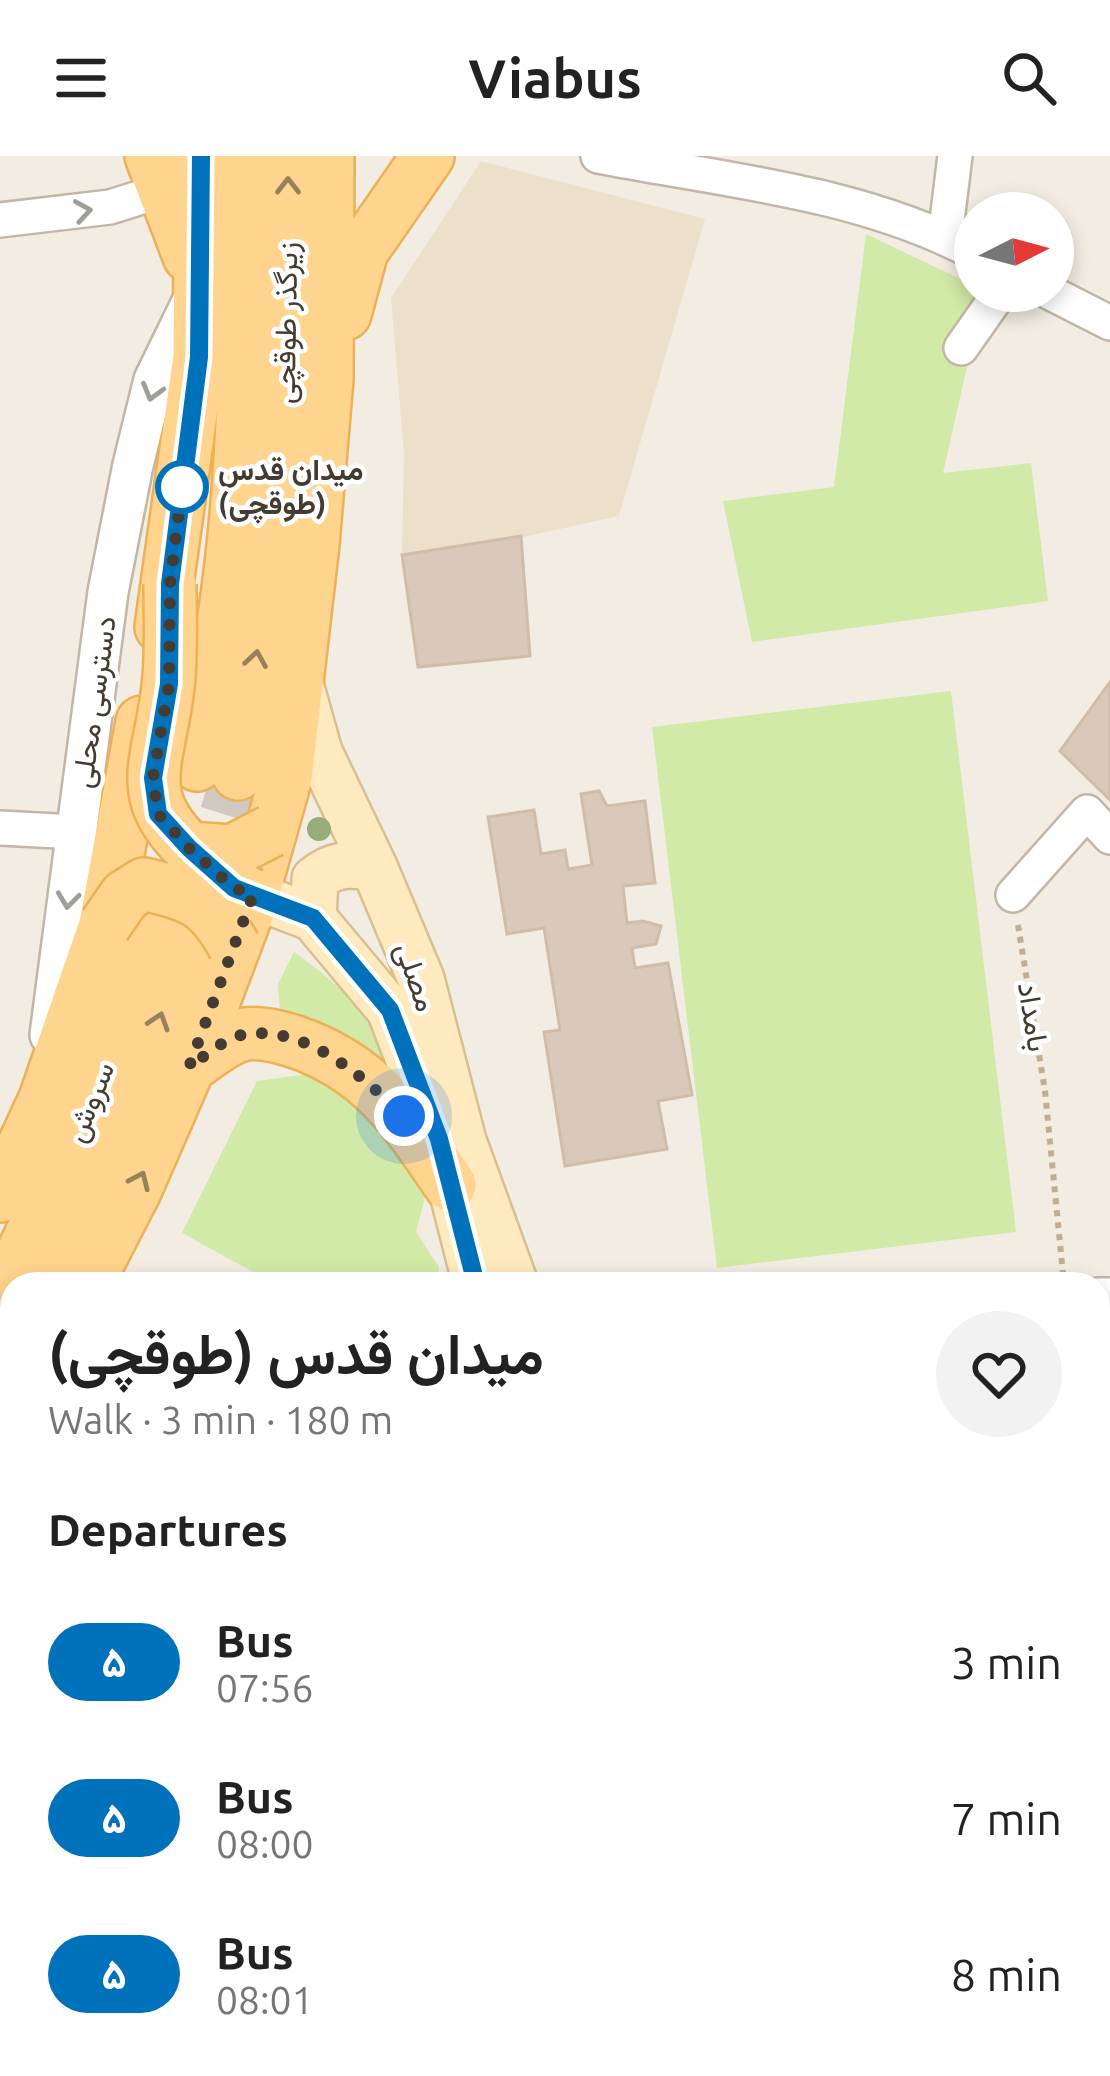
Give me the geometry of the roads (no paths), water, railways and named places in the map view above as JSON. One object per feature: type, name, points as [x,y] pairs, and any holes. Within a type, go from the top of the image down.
[{"type":"main road","points":[[0,1196],[105,925],[170,584],[199,357],[201,156]]},
{"type":"main road","name":"زیرگذر طوقچی","points":[[244,156],[240,450],[218,770],[283,454],[288,156]]},
{"type":"main road","points":[[93,1272],[189,1067],[253,895],[286,777],[327,379],[328,156]]},
{"type":"main road","points":[[327,379],[362,251],[428,156]]},
{"type":"main road","points":[[157,173],[200,286]]},
{"type":"main road","points":[[170,584],[169,684],[153,778],[158,814],[234,888],[253,895]]},
{"type":"main road","name":"مصلی","points":[[298,679],[319,752],[421,979],[464,1142],[511,1272]]},
{"type":"main road","points":[[189,848],[232,851],[271,831]]},
{"type":"main road","points":[[313,918],[315,879],[331,867],[348,863],[374,867]]},
{"type":"main road","points":[[105,925],[124,896],[144,884],[192,896],[218,916],[234,946]]},
{"type":"main road","name":"مصلی","points":[[253,895],[313,918],[390,1010],[439,1139],[473,1272]]},
{"type":"main road","name":"سروش","points":[[13,1272],[45,1213],[175,908],[148,1058],[80,1228],[56,1272]]},
{"type":"main road","points":[[189,1067],[245,1034],[280,1037],[308,1046],[356,1070],[404,1116],[450,1185]]},
{"type":"street","points":[[598,156],[858,206],[954,243]]},
{"type":"street","points":[[956,156],[958,192]]},
{"type":"street","points":[[0,220],[110,207],[157,173]]},
{"type":"street","name":"دسترسی محلی","points":[[18,1141],[56,1009],[108,592],[133,465],[154,380],[200,286]]},
{"type":"street","points":[[1074,305],[1110,323]]},
{"type":"street","points":[[961,348],[986,312]]},
{"type":"street","points":[[1013,895],[1087,812],[1110,837]]},
{"type":"street","points":[[0,828],[76,832]]},
{"type":"tunnel","points":[[202,888],[238,774]]},
{"type":"place","name":"میدان قدس (طوقچی)","points":[[182,487]]}]
